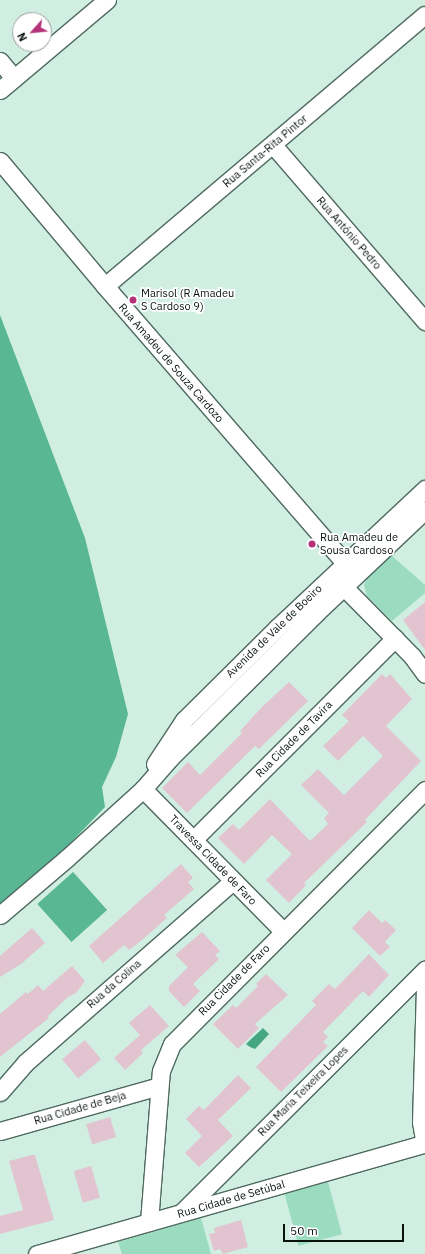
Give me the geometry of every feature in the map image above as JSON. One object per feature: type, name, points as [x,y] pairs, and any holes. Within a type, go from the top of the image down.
[{"type":"street","points":[[0,90],[107,0]]},
{"type":"street","name":"Rua Santa-Rita Pintor","points":[[105,286],[425,15]]},
{"type":"street","points":[[0,61],[14,78]]},
{"type":"street","name":"Rua António Pedro","points":[[273,145],[425,321]]},
{"type":"street","name":"Rua Amadeu de Souza Cardozo","points":[[0,161],[425,674]]},
{"type":"street","name":"Avenida de Vale de Boeiro","points":[[0,914],[67,858],[142,789],[425,489]]},
{"type":"street","name":"Avenida de Vale de Boeiro","points":[[344,575],[425,510]]},
{"type":"street","name":"Rua Cidade de Tavira","points":[[194,839],[395,638]]},
{"type":"street","name":"Travessa Cidade de Faro","points":[[142,789],[194,839],[283,931]]},
{"type":"street","name":"Rua Cidade de Faro","points":[[149,1222],[159,1086],[166,1058],[181,1034],[425,790]]},
{"type":"street","name":"Rua da Colina","points":[[0,1092],[25,1063],[233,881]]},
{"type":"street","name":"Rua Maria Teixeira Lopes","points":[[182,1213],[425,970]]},
{"type":"street","points":[[425,987],[421,1116],[425,1144]]},
{"type":"street","name":"Rua Cidade de Beja","points":[[0,1131],[159,1086]]},
{"type":"street","name":"Rua Cidade de Setúbal","points":[[37,1254],[425,1144]]},
{"type":"shaded area","points":[[0,315],[85,538],[128,714],[116,757],[102,787],[105,807],[55,859],[0,904]]},
{"type":"shaded area","points":[[390,554],[425,585],[425,593],[392,621],[367,596],[364,585],[369,575]]},
{"type":"shaded area","points":[[73,872],[107,910],[71,942],[37,904]]},
{"type":"shaded area","points":[[263,1028],[269,1034],[255,1049],[246,1044]]},
{"type":"shaded area","points":[[328,1182],[342,1234],[299,1246],[285,1194]]},
{"type":"shaded area","points":[[201,1218],[211,1254],[122,1254],[118,1242]]},
{"type":"building","points":[[425,602],[425,650],[403,620]]},
{"type":"building","points":[[382,674],[386,678],[390,674],[412,699],[386,726],[421,761],[365,820],[367,822],[304,883],[306,885],[289,903],[266,880],[292,854],[272,835],[244,864],[218,838],[233,824],[239,830],[270,799],[310,841],[328,824],[324,818],[329,813],[301,785],[318,769],[344,795],[383,756],[363,736],[338,761],[323,746],[349,721],[342,715]]},
{"type":"building","points":[[289,682],[308,701],[259,749],[255,746],[187,813],[162,788],[188,762],[200,775],[242,733],[240,731],[263,706]]},
{"type":"building","points":[[181,864],[193,878],[188,882],[194,889],[164,915],[167,918],[142,940],[129,950],[124,945],[103,963],[89,946]]},
{"type":"building","points":[[369,910],[382,923],[385,920],[396,930],[385,942],[390,947],[380,956],[352,928]]},
{"type":"building","points":[[32,928],[45,943],[21,964],[0,977],[0,956]]},
{"type":"building","points":[[202,932],[220,951],[215,955],[219,959],[193,984],[200,991],[184,1007],[169,991],[169,986],[188,967],[175,955]]},
{"type":"building","points":[[369,954],[389,975],[369,997],[363,991],[323,1032],[328,1037],[323,1042],[328,1046],[281,1092],[256,1067],[316,1005],[312,1001],[329,984],[335,989]]},
{"type":"building","points":[[72,966],[85,981],[76,993],[68,997],[48,1016],[49,1018],[0,1057],[0,1014],[26,992],[28,994],[38,985],[43,991]]},
{"type":"building","points":[[266,974],[288,995],[255,1024],[259,1028],[238,1049],[213,1024],[233,1005],[236,1008],[258,986],[256,984]]},
{"type":"building","points":[[150,1005],[169,1026],[141,1050],[143,1053],[125,1070],[114,1058],[140,1035],[129,1023]]},
{"type":"building","points":[[85,1040],[101,1059],[78,1078],[62,1059]]},
{"type":"building","points":[[238,1075],[251,1088],[218,1120],[233,1136],[199,1167],[185,1153],[202,1136],[186,1119],[199,1106],[204,1110]]},
{"type":"building","points":[[110,1117],[116,1137],[92,1144],[86,1124]]},
{"type":"building","points":[[35,1155],[54,1220],[0,1234],[0,1216],[23,1210],[9,1161]]},
{"type":"building","points":[[91,1166],[100,1198],[83,1203],[74,1171]]},
{"type":"building","points":[[241,1220],[248,1247],[223,1254],[220,1249],[214,1251],[209,1234],[215,1233],[214,1228]]},
{"type":"place","name":"Marisol (R Amadeu S Cardoso 9)","points":[[133,300]]},
{"type":"place","name":"Rua Amadeu de Sousa Cardoso","points":[[312,544]]}]
